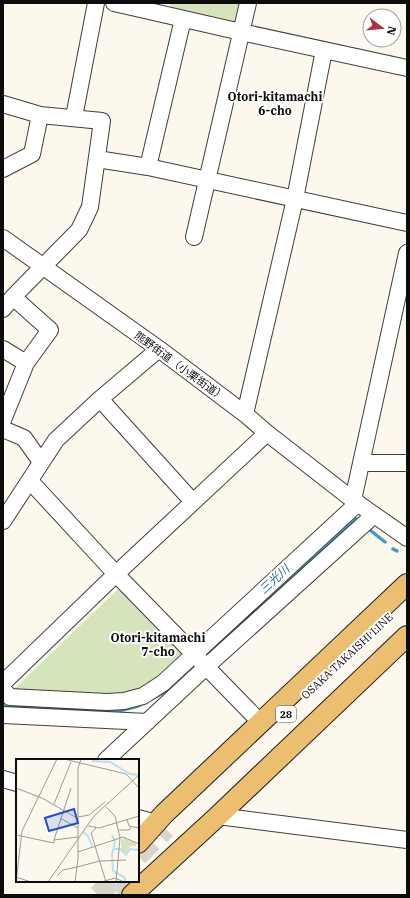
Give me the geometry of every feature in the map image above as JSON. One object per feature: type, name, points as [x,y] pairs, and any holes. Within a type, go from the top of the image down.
[{"type":"main road","points":[[139,842],[159,828],[261,723],[407,584]]},
{"type":"main road","name":"OSAKA TAKAISHI LINE","points":[[159,828],[407,600]]},
{"type":"main road","name":"OSAKA TAKAISHI LINE","points":[[159,828],[407,624]]},
{"type":"main road","points":[[132,895],[218,816],[407,636]]},
{"type":"main road","points":[[124,895],[125,882]]},
{"type":"street","points":[[74,117],[96,3]]},
{"type":"street","points":[[114,3],[166,9],[183,19],[407,68]]},
{"type":"street","points":[[194,237],[248,3]]},
{"type":"street","points":[[148,167],[183,19]]},
{"type":"street","points":[[245,414],[295,199],[324,50]]},
{"type":"street","points":[[3,104],[40,115],[102,120],[90,207],[79,230],[3,309]]},
{"type":"street","points":[[3,169],[32,154],[40,115]]},
{"type":"street","points":[[97,159],[148,167],[407,223]]},
{"type":"street","name":"熊野街道（小栗街道）","points":[[3,238],[159,349],[245,414],[355,502],[407,538]]},
{"type":"street","points":[[107,759],[146,722],[200,660],[355,502],[407,253]]},
{"type":"street","points":[[3,420],[26,363],[50,330],[13,297]]},
{"type":"street","points":[[3,349],[26,363]]},
{"type":"street","points":[[5,513],[30,481],[56,440],[100,398],[159,349]]},
{"type":"street","points":[[100,398],[193,502]]},
{"type":"street","points":[[3,429],[24,438],[41,462]]},
{"type":"street","points":[[3,683],[116,574],[267,433]]},
{"type":"street","points":[[362,463],[407,463]]},
{"type":"street","points":[[30,481],[116,574],[261,723]]},
{"type":"street","points":[[3,690],[10,697],[107,702],[124,701],[143,696],[200,660],[374,515]]},
{"type":"street","points":[[3,715],[146,722]]},
{"type":"street","points":[[3,779],[16,783]]},
{"type":"street","points":[[218,816],[407,840]]},
{"type":"green space","points":[[171,3],[241,3],[237,21],[230,25],[174,11],[170,5]]},
{"type":"green space","points":[[117,590],[124,590],[185,654],[162,680],[124,698],[17,694],[14,689]]},
{"type":"waterway","name":"三光川","points":[[204,658],[355,518],[358,521]]},
{"type":"waterway","name":"三光川","points":[[370,530],[385,542]]},
{"type":"waterway","name":"三光川","points":[[393,549],[397,551]]},
{"type":"waterway","name":"三光川","points":[[3,706],[119,711],[138,706],[165,692],[195,665]]},
{"type":"tunnel","points":[[139,855],[166,829]]},
{"type":"tunnel","points":[[98,895],[111,882]]},
{"type":"tunnel","points":[[119,895],[133,882]]},
{"type":"district","name":"Otori-kitamachi 6-cho","points":[[275,103]]},
{"type":"district","name":"Otori-kitamachi 7-cho","points":[[158,644]]}]
